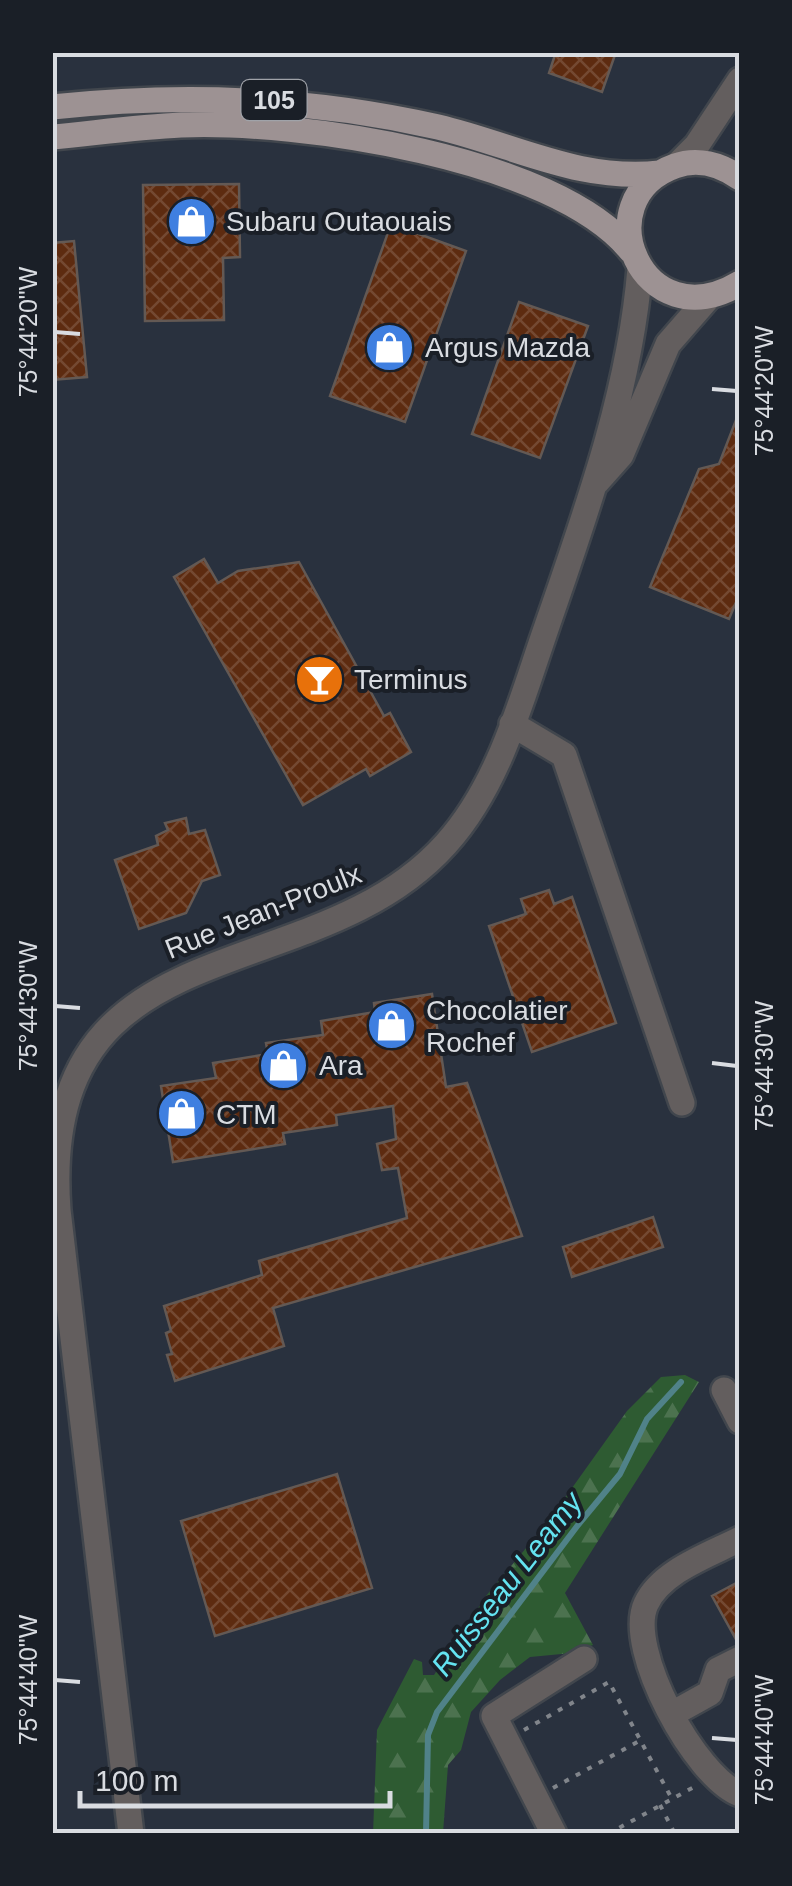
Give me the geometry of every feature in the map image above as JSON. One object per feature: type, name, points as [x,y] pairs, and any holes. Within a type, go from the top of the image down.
[{"type":"main road","name":"105","points":[[52,107],[181,96],[278,101],[437,127],[603,176],[712,164],[740,178]]},
{"type":"main road","name":"105","points":[[52,137],[182,125],[238,126],[420,152],[482,167],[564,198],[603,220],[650,280],[677,296],[728,292]]},
{"type":"main road","points":[[636,260],[628,229],[632,207],[668,169]]},
{"type":"street","points":[[668,169],[697,145],[740,80]]},
{"type":"street","name":"Rue Jean-Proulx","points":[[131,1834],[58,1281],[58,1146],[75,1081],[100,1040],[134,1006],[181,976],[354,910],[412,875],[447,843],[481,796],[512,724],[597,482],[628,358],[636,260]]},
{"type":"street","name":"Rue Jean-Proulx","points":[[597,482],[622,455],[668,344],[728,292]]},
{"type":"street","points":[[512,724],[564,756],[682,1102]]},
{"type":"street","points":[[724,1390],[740,1421]]},
{"type":"street","points":[[740,1539],[666,1579],[642,1613],[644,1654],[674,1714],[709,1775],[740,1794]]},
{"type":"street","points":[[554,1834],[494,1716],[499,1708],[584,1659]]},
{"type":"street","points":[[674,1714],[710,1693],[718,1670],[740,1659]]},
{"type":"path","points":[[516,1735],[609,1682],[672,1800]]},
{"type":"path","points":[[617,1715],[625,1711]]},
{"type":"path","points":[[548,1791],[641,1740]]},
{"type":"path","points":[[648,1774],[656,1769]]},
{"type":"path","points":[[608,1834],[698,1784]]},
{"type":"path","points":[[660,1806],[675,1834]]},
{"type":"shaded area","points":[[52,53],[739,53],[739,1833],[53,1833]]},
{"type":"green space","points":[[685,1375],[699,1382],[565,1593],[593,1645],[572,1653],[530,1657],[500,1680],[471,1712],[461,1750],[448,1765],[443,1833],[373,1834],[377,1730],[414,1659],[422,1662],[423,1675],[434,1675],[486,1596],[547,1523],[627,1411],[661,1377]]},
{"type":"building","points":[[556,52],[616,52],[602,92],[549,73]]},
{"type":"building","name":"Subaru Outaouais","points":[[239,184],[240,257],[223,258],[224,320],[145,321],[143,185]]},
{"type":"building","name":"Argus Mazda","points":[[391,224],[466,251],[405,422],[330,396]]},
{"type":"building","points":[[74,241],[87,377],[52,380],[52,243]]},
{"type":"building","points":[[519,302],[588,326],[540,458],[472,434]]},
{"type":"building","points":[[738,415],[740,593],[729,619],[650,587],[699,469],[719,464]]},
{"type":"building","points":[[204,559],[218,583],[238,571],[299,562],[384,716],[390,713],[411,752],[370,776],[366,769],[303,805],[174,577]]},
{"type":"building","points":[[186,818],[189,834],[205,830],[220,875],[202,881],[186,913],[139,929],[115,860],[158,845],[156,836],[168,830],[165,823]]},
{"type":"building","points":[[549,890],[554,904],[572,897],[616,1023],[532,1052],[489,926],[526,914],[521,899]]},
{"type":"building","points":[[432,994],[446,1087],[467,1083],[522,1236],[273,1308],[284,1346],[175,1381],[167,1355],[172,1354],[166,1333],[171,1331],[164,1306],[262,1275],[259,1261],[407,1218],[398,1168],[382,1170],[377,1144],[396,1139],[393,1106],[336,1115],[337,1125],[283,1133],[285,1144],[173,1162],[161,1086],[216,1078],[213,1063],[268,1054],[266,1043],[323,1035],[321,1021],[375,1012],[374,1003]]},
{"type":"building","points":[[653,1217],[663,1247],[572,1277],[563,1247]]},
{"type":"building","points":[[337,1474],[372,1588],[215,1636],[181,1521]]},
{"type":"building","points":[[740,1581],[740,1643],[738,1643],[712,1596]]},
{"type":"waterway","name":"Ruisseau Leamy","points":[[426,1834],[428,1735],[437,1712],[620,1474],[647,1419],[681,1382]]},
{"type":"place","name":"Subaru Outaouais","points":[[191,221]]},
{"type":"place","name":"Argus Mazda","points":[[390,347]]},
{"type":"place","name":"Terminus","points":[[319,679]]},
{"type":"place","name":"Chocolatier Rochef","points":[[391,1026]]},
{"type":"place","name":"Ara","points":[[284,1065]]},
{"type":"place","name":"CTM","points":[[181,1114]]}]
